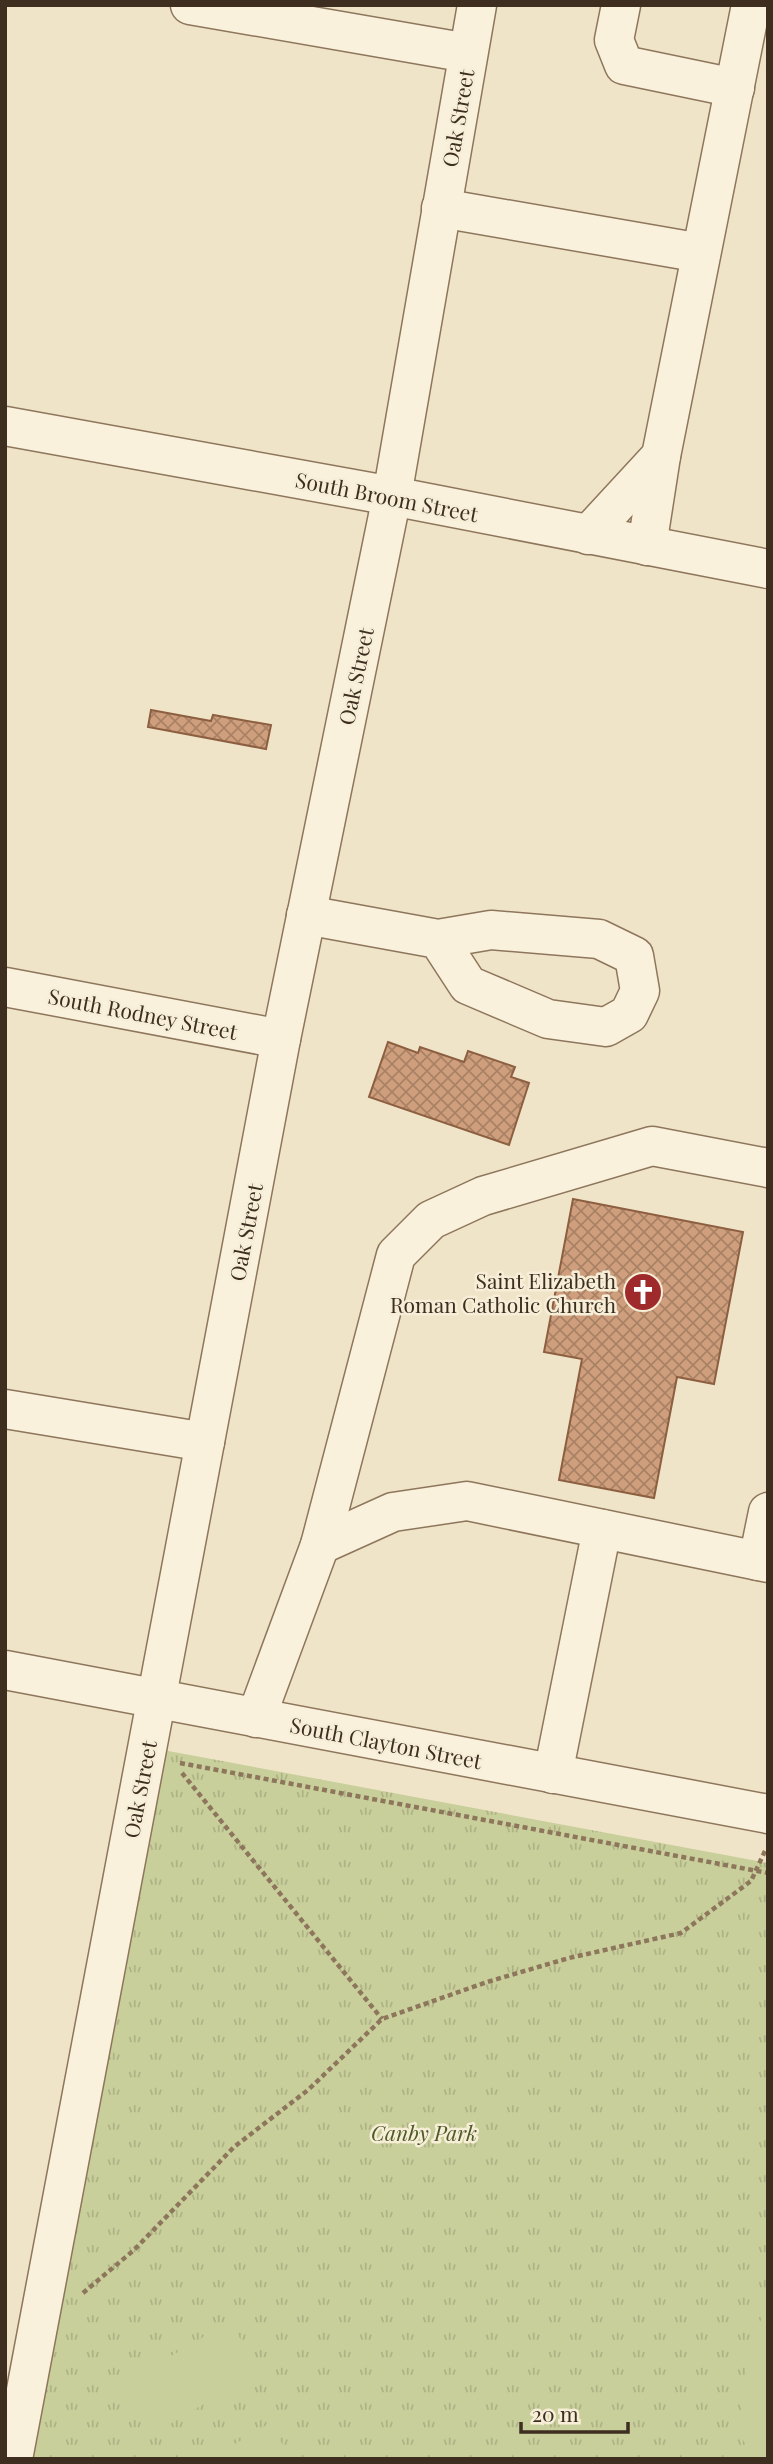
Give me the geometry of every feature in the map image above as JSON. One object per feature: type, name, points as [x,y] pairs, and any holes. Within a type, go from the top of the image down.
[{"type":"street","points":[[190,5],[468,53]]},
{"type":"street","name":"Oak Street","points":[[13,2459],[18,2364],[41,2309],[281,1039],[392,496],[477,5]]},
{"type":"street","points":[[621,5],[614,40],[624,65],[748,69]]},
{"type":"street","points":[[647,546],[661,456],[701,253],[748,69],[751,5]]},
{"type":"street","points":[[441,208],[701,253]]},
{"type":"street","name":"South Broom Street","points":[[5,426],[392,496],[768,569]]},
{"type":"street","points":[[588,535],[661,456]]},
{"type":"street","points":[[306,915],[438,939],[491,930],[599,939],[634,957],[640,991],[629,1014],[606,1027],[548,1019],[468,985],[438,939]]},
{"type":"street","name":"South Rodney Street","points":[[5,987],[281,1039]]},
{"type":"street","points":[[256,1718],[320,1545],[396,1255],[431,1220],[482,1196],[652,1146],[768,1168]]},
{"type":"street","points":[[5,1409],[205,1443]]},
{"type":"street","points":[[320,1545],[393,1513],[467,1501],[763,1562],[768,1512]]},
{"type":"street","points":[[553,1774],[602,1529]]},
{"type":"street","name":"South Clayton Street","points":[[5,1670],[768,1814]]},
{"type":"path","points":[[382,2019],[172,1761],[768,1873]]},
{"type":"path","points":[[41,2309],[65,2309],[124,2258],[234,2147],[308,2090],[382,2019],[487,1982],[569,1958],[681,1933],[751,1881],[768,1843]]},
{"type":"green space","name":"Canby Park","points":[[163,1750],[768,1863],[768,2459],[25,2459]]},
{"type":"green space","points":[[768,2304],[768,2459],[755,2459],[738,2432],[751,2342]]},
{"type":"green space","points":[[230,2321],[259,2371],[150,2436],[121,2386]]},
{"type":"green space","points":[[270,2423],[291,2459],[210,2459]]},
{"type":"building","points":[[151,710],[211,721],[213,715],[271,725],[266,749],[148,727]]},
{"type":"building","points":[[388,1042],[418,1053],[420,1047],[464,1062],[468,1051],[515,1067],[511,1077],[529,1083],[509,1145],[369,1097]]},
{"type":"building","name":"Saint Elizabeth Roman Catholic Church","points":[[573,1199],[743,1232],[714,1384],[677,1377],[654,1498],[559,1480],[582,1359],[544,1352]]},
{"type":"place","name":"Saint Elizabeth Roman Catholic Church","points":[[643,1292]]}]
